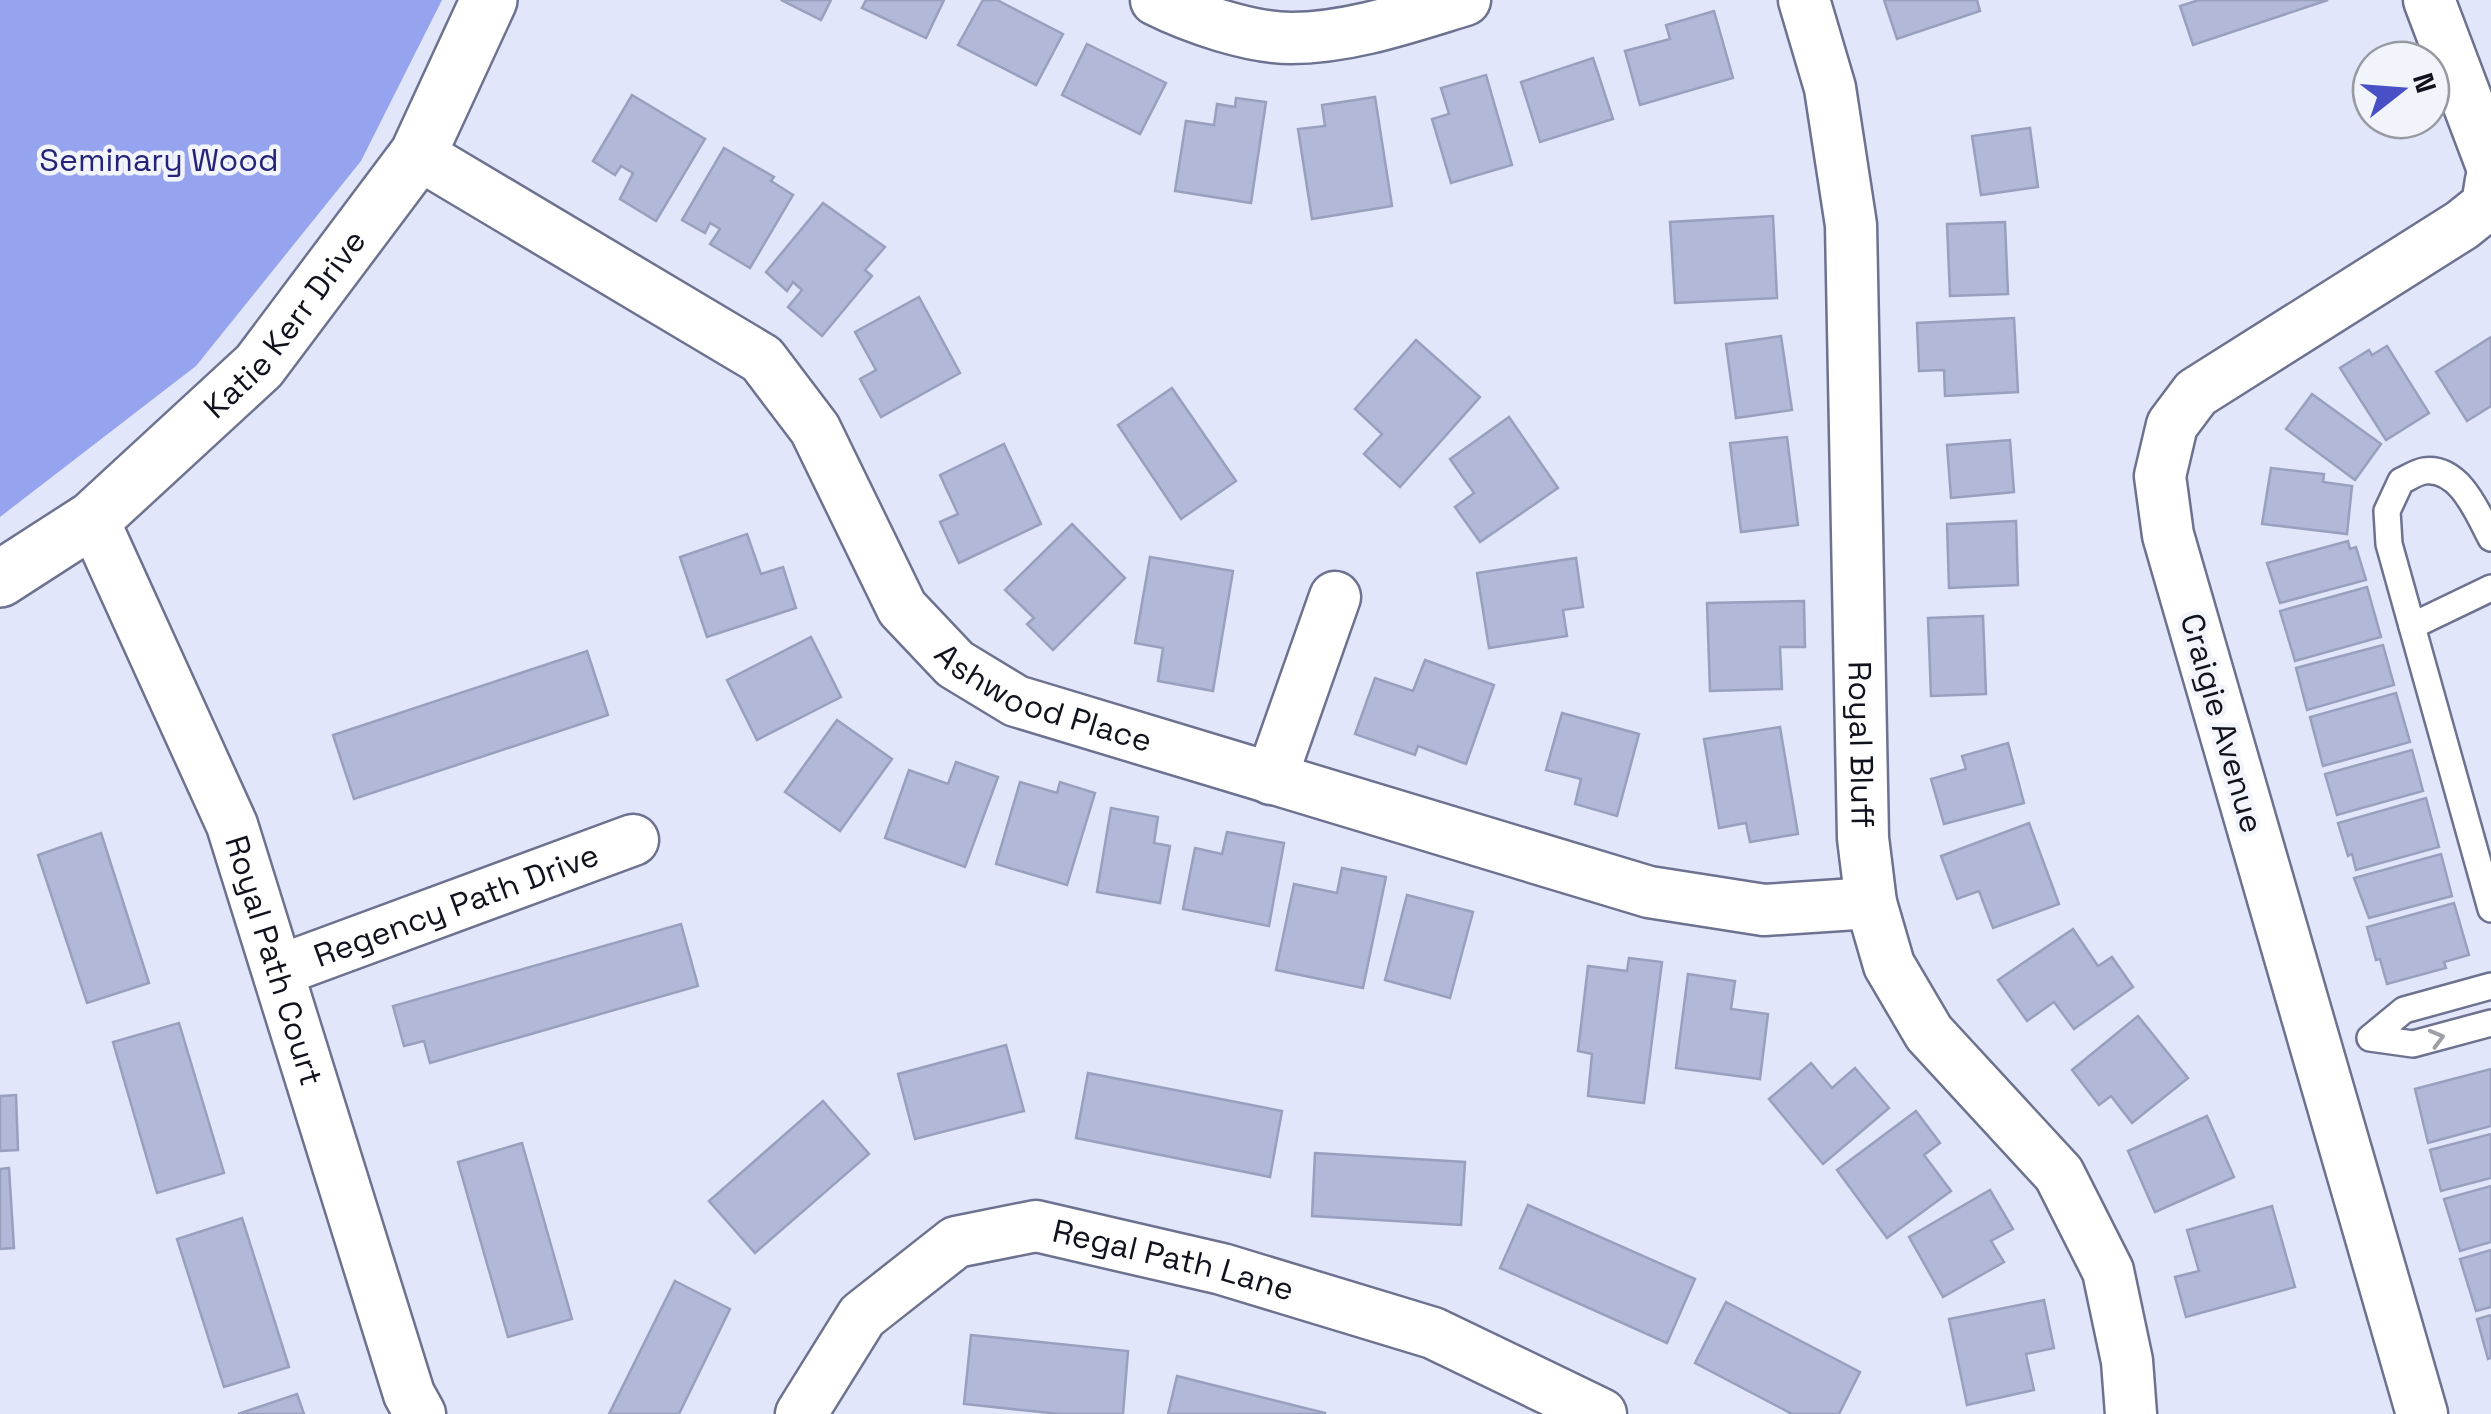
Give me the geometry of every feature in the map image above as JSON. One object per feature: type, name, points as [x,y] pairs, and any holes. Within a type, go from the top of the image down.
[{"type":"street","name":"Katie Kerr Drive","points":[[0,579],[93,519],[258,366],[418,154],[489,0]]},
{"type":"street","points":[[1156,0],[1198,20],[1289,38],[1376,26],[1466,0]]},
{"type":"street","name":"Royal Bluff","points":[[1804,0],[1830,88],[1851,225],[1863,838],[1871,903],[1889,965],[1929,1033],[2059,1174],[2108,1270],[2126,1362],[2130,1414]]},
{"type":"street","points":[[2430,0],[2491,164]]},
{"type":"street","name":"Ashwood Place","points":[[418,154],[762,359],[815,429],[902,608],[955,664],[1016,701],[1649,892],[1764,910],[1871,903]]},
{"type":"street","name":"Craigie Avenue","points":[[2422,1414],[2168,536],[2160,476],[2172,425],[2196,393],[2462,225],[2486,205],[2491,180]]},
{"type":"street","name":"Royal Path Court","points":[[93,519],[232,825],[409,1394],[420,1414]]},
{"type":"street","points":[[1271,779],[1335,597]]},
{"type":"street","name":"Regency Path Drive","points":[[278,970],[633,840]]},
{"type":"street","name":"Regal Path Lane","points":[[802,1414],[862,1316],[956,1242],[1036,1226],[1222,1269],[1433,1333],[1601,1414]]},
{"type":"lane","points":[[2491,538],[2465,492],[2447,476],[2426,470],[2401,481],[2387,511],[2388,544],[2491,909]]},
{"type":"lane","points":[[2412,626],[2491,588]]},
{"type":"lane","points":[[2370,1038],[2404,1010],[2491,986]]},
{"type":"lane","points":[[2318,1052],[2370,1038],[2414,1044],[2491,1023]]},
{"type":"green space","name":"Seminary Wood","points":[[0,0],[442,0],[361,161],[196,366],[0,517]]},
{"type":"building","points":[[781,0],[831,0],[821,20]]},
{"type":"building","points":[[866,0],[944,0],[926,38],[862,8]]},
{"type":"building","points":[[983,0],[997,0],[1063,34],[1036,85],[958,45]]},
{"type":"building","points":[[1884,0],[1977,0],[1980,11],[1897,39]]},
{"type":"building","points":[[2199,0],[2328,0],[2193,45],[2180,6]]},
{"type":"building","points":[[1714,11],[1733,78],[1640,105],[1625,51],[1670,39],[1666,25]]},
{"type":"building","points":[[1087,44],[1166,83],[1140,134],[1062,95]]},
{"type":"building","points":[[1593,58],[1613,119],[1540,142],[1521,82]]},
{"type":"building","points":[[1486,75],[1512,165],[1451,183],[1432,119],[1449,114],[1441,88]]},
{"type":"building","points":[[632,95],[705,139],[656,221],[620,199],[633,173],[621,166],[615,175],[593,161]]},
{"type":"building","points":[[1375,97],[1392,206],[1312,219],[1298,129],[1325,126],[1322,105]]},
{"type":"building","points":[[1236,98],[1266,102],[1251,203],[1175,191],[1186,121],[1214,125],[1217,104],[1235,107]]},
{"type":"building","points":[[2030,128],[2038,187],[1981,195],[1972,136]]},
{"type":"building","points":[[724,148],[774,177],[771,181],[793,195],[750,268],[710,244],[720,229],[710,223],[705,233],[682,220]]},
{"type":"building","points":[[823,203],[885,247],[865,270],[872,276],[822,336],[788,307],[802,290],[793,282],[787,291],[766,272]]},
{"type":"building","points":[[1773,216],[1777,298],[1675,303],[1670,222]]},
{"type":"building","points":[[2005,222],[2008,294],[1950,296],[1947,224]]},
{"type":"building","points":[[919,297],[960,373],[881,417],[860,379],[876,370],[855,332]]},
{"type":"building","points":[[2014,318],[2018,392],[1945,396],[1944,370],[1919,371],[1917,323]]},
{"type":"building","points":[[1781,336],[1792,410],[1736,418],[1726,344]]},
{"type":"building","points":[[2491,337],[2491,406],[2467,421],[2436,372]]},
{"type":"building","points":[[1416,340],[1480,397],[1400,487],[1364,454],[1382,434],[1355,409]]},
{"type":"building","points":[[2387,346],[2429,413],[2386,440],[2340,368],[2369,350],[2372,355]]},
{"type":"building","points":[[1172,388],[1236,481],[1181,519],[1118,425]]},
{"type":"building","points":[[2312,394],[2381,444],[2355,480],[2286,429]]},
{"type":"building","points":[[1509,417],[1558,488],[1480,542],[1455,507],[1474,493],[1450,459]]},
{"type":"building","points":[[1787,437],[1798,525],[1741,532],[1730,443]]},
{"type":"building","points":[[2010,440],[2014,492],[1951,498],[1947,445]]},
{"type":"building","points":[[1004,444],[1041,524],[959,563],[940,522],[958,514],[940,475]]},
{"type":"building","points":[[2271,468],[2324,474],[2323,482],[2352,486],[2347,534],[2262,524]]},
{"type":"building","points":[[2016,521],[2018,585],[1949,588],[1947,524]]},
{"type":"building","points":[[1072,524],[1125,578],[1053,650],[1027,624],[1034,618],[1005,590]]},
{"type":"building","points":[[747,534],[761,574],[783,567],[796,608],[707,637],[680,557]]},
{"type":"building","points":[[2348,541],[2350,549],[2356,547],[2366,580],[2280,603],[2267,563]]},
{"type":"building","points":[[1150,557],[1233,571],[1213,691],[1158,681],[1163,648],[1135,643]]},
{"type":"building","points":[[1576,558],[1583,607],[1563,610],[1567,636],[1489,648],[1477,573]]},
{"type":"building","points":[[2367,587],[2381,637],[2295,661],[2280,611]]},
{"type":"building","points":[[1804,601],[1805,647],[1780,647],[1782,689],[1710,691],[1707,603]]},
{"type":"building","points":[[1983,616],[1986,694],[1931,696],[1928,618]]},
{"type":"building","points":[[811,637],[841,697],[757,740],[727,680]]},
{"type":"building","points":[[2383,645],[2394,685],[2307,710],[2296,668]]},
{"type":"building","points":[[587,651],[608,715],[354,799],[333,735]]},
{"type":"building","points":[[1425,660],[1494,685],[1466,764],[1418,746],[1415,755],[1355,734],[1375,678],[1413,691]]},
{"type":"building","points":[[2396,693],[2410,742],[2323,766],[2310,717]]},
{"type":"building","points":[[1562,713],[1639,734],[1617,816],[1575,804],[1581,779],[1546,770]]},
{"type":"building","points":[[837,720],[892,759],[840,831],[785,792]]},
{"type":"building","points":[[1780,727],[1798,834],[1750,842],[1746,823],[1719,828],[1704,739]]},
{"type":"building","points":[[2008,743],[2024,803],[1944,824],[1931,779],[1966,769],[1962,756]]},
{"type":"building","points":[[2412,750],[2423,791],[2337,815],[2325,774]]},
{"type":"building","points":[[956,762],[998,777],[965,867],[885,838],[909,770],[948,784]]},
{"type":"building","points":[[1020,782],[1057,793],[1060,782],[1095,793],[1067,885],[996,864]]},
{"type":"building","points":[[2426,798],[2439,847],[2356,870],[2338,823]]},
{"type":"building","points":[[1111,808],[1158,817],[1154,843],[1170,846],[1160,903],[1097,892]]},
{"type":"building","points":[[2029,823],[2059,904],[1993,928],[1979,891],[1957,899],[1941,856]]},
{"type":"building","points":[[1227,832],[1284,843],[1269,926],[1183,909],[1195,848],[1222,854]]},
{"type":"building","points":[[101,833],[149,983],[87,1003],[38,855]]},
{"type":"building","points":[[2441,854],[2452,896],[2369,918],[2354,878]]},
{"type":"building","points":[[1342,868],[1386,877],[1363,988],[1276,970],[1294,884],[1337,893]]},
{"type":"building","points":[[1407,895],[1473,912],[1450,998],[1385,980]]},
{"type":"building","points":[[2454,903],[2469,955],[2444,962],[2446,968],[2387,984],[2367,927]]},
{"type":"building","points":[[681,924],[698,986],[430,1063],[424,1041],[404,1046],[393,1006]]},
{"type":"building","points":[[2073,929],[2098,966],[2112,957],[2133,987],[2074,1029],[2054,1002],[2027,1021],[1998,980]]},
{"type":"building","points":[[1629,958],[1662,962],[1644,1103],[1588,1096],[1592,1054],[1578,1051],[1588,966],[1627,971]]},
{"type":"building","points":[[1688,974],[1735,981],[1731,1009],[1768,1014],[1760,1079],[1676,1068]]},
{"type":"building","points":[[2138,1016],[2188,1078],[2132,1123],[2111,1096],[2099,1105],[2072,1070]]},
{"type":"building","points":[[179,1023],[224,1173],[157,1193],[113,1042]]},
{"type":"building","points":[[1006,1045],[1024,1111],[915,1139],[898,1074]]},
{"type":"building","points":[[1811,1063],[1832,1088],[1855,1068],[1889,1108],[1823,1164],[1769,1099]]},
{"type":"building","points":[[2491,1069],[2491,1126],[2428,1143],[2415,1089]]},
{"type":"building","points":[[1088,1073],[1282,1111],[1270,1177],[1076,1138]]},
{"type":"building","points":[[16,1095],[18,1150],[0,1151],[0,1096]]},
{"type":"building","points":[[823,1101],[869,1154],[755,1253],[709,1201]]},
{"type":"building","points":[[1916,1111],[1940,1143],[1924,1155],[1951,1191],[1887,1238],[1837,1170]]},
{"type":"building","points":[[2207,1116],[2234,1177],[2155,1212],[2128,1151]]},
{"type":"building","points":[[2491,1134],[2491,1178],[2441,1191],[2430,1150]]},
{"type":"building","points":[[522,1143],[572,1319],[508,1337],[458,1162]]},
{"type":"building","points":[[1315,1153],[1465,1162],[1461,1225],[1312,1216]]},
{"type":"building","points":[[9,1168],[14,1248],[0,1249],[0,1169]]},
{"type":"building","points":[[2491,1186],[2491,1242],[2460,1251],[2444,1199]]},
{"type":"building","points":[[1990,1190],[2013,1229],[1991,1241],[2004,1262],[1943,1297],[1909,1237]]},
{"type":"building","points":[[1528,1205],[1695,1279],[1667,1343],[1500,1268]]},
{"type":"building","points":[[2272,1206],[2295,1287],[2186,1317],[2175,1277],[2199,1271],[2187,1230]]},
{"type":"building","points":[[242,1218],[289,1367],[224,1387],[177,1239]]},
{"type":"building","points":[[2491,1250],[2491,1307],[2476,1311],[2460,1259]]},
{"type":"building","points":[[675,1281],[730,1309],[679,1414],[609,1414]]},
{"type":"building","points":[[2044,1300],[2054,1348],[2026,1354],[2034,1390],[1967,1405],[1949,1319]]},
{"type":"building","points":[[1726,1302],[1860,1372],[1839,1414],[1792,1414],[1695,1363]]},
{"type":"building","points":[[2491,1315],[2491,1358],[2488,1359],[2477,1319]]},
{"type":"building","points":[[971,1335],[1128,1351],[1123,1414],[1060,1414],[964,1404]]},
{"type":"building","points":[[1177,1376],[1325,1413],[1325,1414],[1168,1414]]},
{"type":"building","points":[[297,1394],[304,1414],[238,1414]]}]
